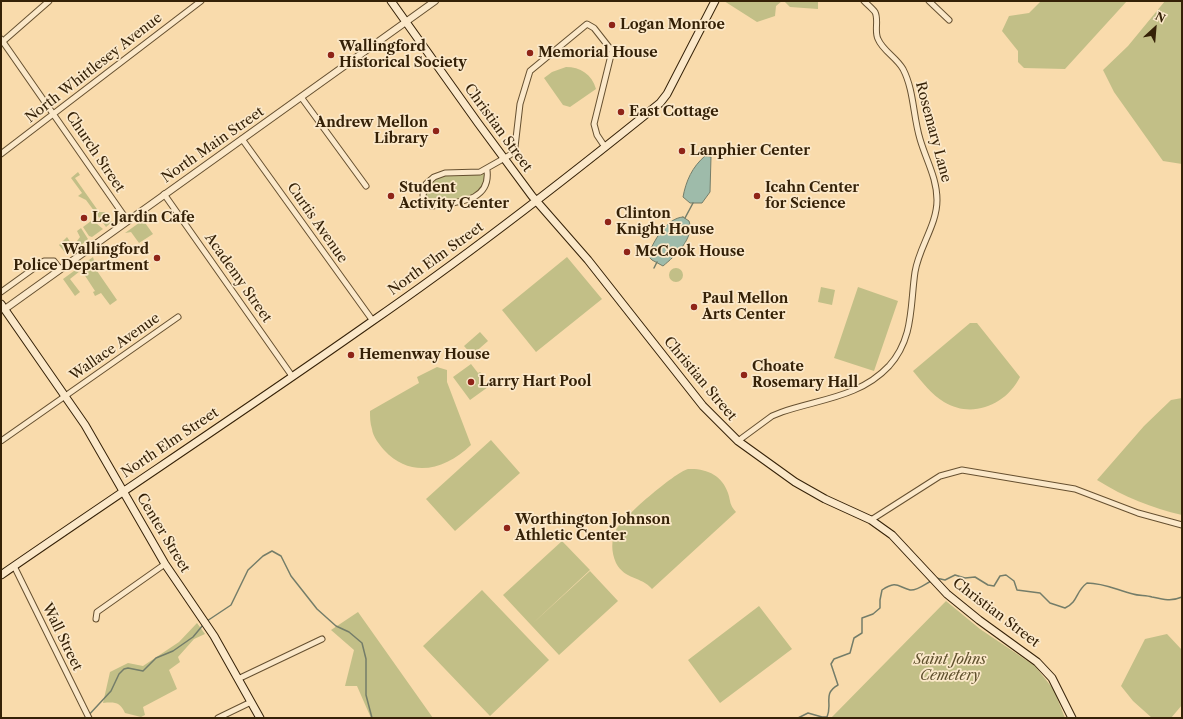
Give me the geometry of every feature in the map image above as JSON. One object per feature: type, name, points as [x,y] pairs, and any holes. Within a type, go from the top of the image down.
[{"type":"main road","name":"Christian Street","points":[[391,1],[505,160],[537,202],[588,260],[703,406],[738,441],[807,489],[871,520],[892,535],[932,580],[979,620],[1037,662],[1052,678],[1072,718]]},
{"type":"main road","name":"North Elm Street","points":[[1,575],[123,490],[373,321],[537,202],[660,103],[667,94],[715,1]]},
{"type":"main road","name":"Center Street","points":[[2,308],[86,425],[165,564],[209,628],[260,718]]},
{"type":"street","points":[[2,41],[50,1]]},
{"type":"street","name":"North Whittlesey Avenue","points":[[1,154],[201,1]]},
{"type":"street","name":"North Main Street","points":[[2,308],[435,1]]},
{"type":"street","name":"Rosemary Lane","points":[[738,441],[772,416],[848,394],[863,387],[888,367],[897,356],[905,341],[910,326],[918,256],[934,216],[937,201],[936,188],[932,170],[920,140],[907,79],[896,58],[878,40],[876,14],[864,1]]},
{"type":"street","points":[[929,1],[949,20]]},
{"type":"street","points":[[487,170],[487,182],[484,188],[466,201],[432,206],[427,205],[424,201],[423,195],[426,184],[439,174],[480,172],[487,170],[505,160],[510,155],[515,147],[520,104],[530,71],[587,24],[594,28],[612,51],[594,124],[596,135],[605,147]]},
{"type":"street","name":"Church Street","points":[[2,41],[127,220]]},
{"type":"street","points":[[301,97],[366,186]]},
{"type":"street","name":"Curtis Avenue","points":[[242,139],[373,321]]},
{"type":"street","name":"Academy Street","points":[[164,194],[292,376]]},
{"type":"street","points":[[1,292],[47,260],[54,261],[60,268]]},
{"type":"street","name":"Wallace Avenue","points":[[1,441],[178,317]]},
{"type":"street","points":[[871,520],[940,476],[962,470],[1075,489],[1138,513],[1182,525]]},
{"type":"street","points":[[96,619],[97,612],[165,564]]},
{"type":"street","name":"Wall Street","points":[[14,566],[87,715]]},
{"type":"street","points":[[238,679],[322,639]]},
{"type":"street","points":[[218,718],[251,702]]},
{"type":"green space","points":[[724,1],[782,1],[776,6],[775,16],[757,22]]},
{"type":"green space","points":[[784,1],[818,1],[818,9],[790,7]]},
{"type":"green space","points":[[1041,1],[1127,1],[1065,69],[1024,68],[1018,62],[1018,51],[1002,31],[1009,16],[1029,13]]},
{"type":"green space","points":[[1165,1],[1182,1],[1182,164],[1163,161],[1114,92],[1103,70],[1128,46]]},
{"type":"green space","points":[[566,67],[576,68],[585,72],[592,79],[596,89],[570,107],[563,105],[544,78],[552,72]]},
{"type":"green space","points":[[78,172],[80,175],[75,178],[99,212],[105,212],[112,222],[106,227],[86,200],[78,196],[82,193],[71,178]]},
{"type":"green space","points":[[488,172],[484,189],[466,201],[427,205],[424,192],[430,180],[449,173]]},
{"type":"green space","points":[[143,220],[153,234],[139,243],[131,232],[125,233]]},
{"type":"green space","points":[[91,221],[103,229],[92,237],[89,236],[83,227]]},
{"type":"green space","points":[[81,228],[88,239],[79,247],[77,241],[80,237],[77,231]]},
{"type":"green space","points":[[67,237],[75,249],[67,255],[59,245]]},
{"type":"green space","points":[[93,257],[97,271],[117,300],[110,305],[101,293],[95,296],[93,292],[95,291],[80,268],[78,269],[80,271],[70,279],[80,292],[75,296],[63,279]]},
{"type":"green space","points":[[567,257],[602,299],[536,352],[502,310]]},
{"type":"green space","points":[[676,268],[681,270],[683,275],[681,280],[676,282],[671,280],[669,275],[671,270]]},
{"type":"green space","points":[[821,287],[835,290],[832,305],[818,302]]},
{"type":"green space","points":[[858,287],[898,301],[874,371],[834,358]]},
{"type":"green space","points":[[970,323],[977,323],[1020,377],[1014,387],[997,402],[977,409],[955,407],[944,402],[927,388],[913,371]]},
{"type":"green space","points":[[480,332],[488,341],[472,355],[464,346]]},
{"type":"green space","name":"Larry Hart Pool","points":[[471,364],[478,373],[480,372],[483,375],[481,377],[488,387],[470,400],[453,377]]},
{"type":"green space","points":[[437,367],[447,370],[447,382],[471,445],[461,454],[439,465],[428,468],[417,468],[405,465],[394,459],[376,440],[371,427],[370,411],[419,383],[417,377]]},
{"type":"green space","points":[[1182,398],[1182,515],[1138,501],[1117,492],[1097,480],[1144,426],[1171,400]]},
{"type":"green space","points":[[491,440],[520,473],[455,531],[426,499]]},
{"type":"green space","points":[[688,469],[707,471],[717,477],[725,487],[731,505],[736,512],[652,589],[643,582],[628,575],[616,563],[612,550],[614,534],[628,516],[649,496],[672,478]]},
{"type":"green space","points":[[562,541],[590,570],[531,625],[503,595]]},
{"type":"green space","points":[[590,571],[618,601],[559,655],[531,625]]},
{"type":"green space","points":[[482,590],[549,660],[490,716],[423,646]]},
{"type":"green space","name":"Saint Johns Cemetery","points":[[946,601],[980,629],[1035,666],[1054,690],[1065,718],[831,718]]},
{"type":"green space","points":[[759,606],[792,649],[720,703],[688,660]]},
{"type":"green space","points":[[358,612],[433,718],[371,718],[357,686],[345,686],[354,650],[331,630]]},
{"type":"green space","points":[[197,623],[205,634],[194,639],[178,657],[180,662],[169,670],[177,689],[143,707],[145,715],[141,717],[125,713],[117,704],[103,703],[110,672],[128,663],[143,666],[179,642]]},
{"type":"green space","points":[[1167,634],[1182,650],[1182,705],[1171,718],[1152,718],[1133,701],[1121,686],[1145,639]]},
{"type":"shaded area","points":[[705,156],[711,157],[710,192],[702,203],[690,203],[683,197],[686,185],[696,165]]},
{"type":"shaded area","points":[[683,217],[689,221],[690,227],[687,240],[683,246],[663,266],[652,260],[648,256],[653,244],[661,232],[671,222],[677,218]]},
{"type":"waterway","points":[[685,218],[693,203]]},
{"type":"waterway","points":[[654,268],[657,262]]},
{"type":"waterway","points":[[207,621],[231,605],[248,570],[263,556],[272,551],[281,556],[291,576],[317,609],[336,626],[349,632],[362,643],[366,659],[366,695],[372,718]]},
{"type":"waterway","points":[[936,578],[945,580],[955,575],[965,578],[975,577],[988,585],[994,586],[1000,576],[1006,575],[1014,581],[1017,590],[1040,593],[1050,603],[1065,608],[1073,602],[1080,590],[1087,583],[1105,585],[1135,595],[1170,600],[1182,597]]},
{"type":"waterway","points":[[798,718],[808,713],[827,717],[829,712],[830,692],[838,685],[831,664],[834,659],[850,653],[854,638],[862,633],[862,618],[873,614],[880,608],[882,590],[891,585],[897,585],[913,590],[931,581]]},
{"type":"waterway","points":[[86,718],[111,691],[119,674],[124,669],[128,668],[143,671],[156,658],[173,651],[193,637],[203,625]]},
{"type":"place","name":"Logan Monroe","points":[[612,25]]},
{"type":"place","name":"Memorial House","points":[[530,53]]},
{"type":"place","name":"Wallingford Historical Society","points":[[331,55]]},
{"type":"place","name":"East Cottage","points":[[621,112]]},
{"type":"place","name":"Andrew Mellon Library","points":[[436,131]]},
{"type":"place","name":"Lanphier Center","points":[[682,151]]},
{"type":"place","name":"Student Activity Center","points":[[391,196]]},
{"type":"place","name":"Icahn Center for Science","points":[[757,196]]},
{"type":"place","name":"Le Jardin Cafe","points":[[84,218]]},
{"type":"place","name":"Clinton Knight House","points":[[608,222]]},
{"type":"place","name":"McCook House","points":[[627,252]]},
{"type":"place","name":"Wallingford Police Department","points":[[157,258]]},
{"type":"place","name":"Paul Mellon Arts Center","points":[[694,307]]},
{"type":"place","name":"Hemenway House","points":[[351,355]]},
{"type":"place","name":"Choate Rosemary Hall","points":[[744,375]]},
{"type":"place","name":"Larry Hart Pool","points":[[471,382]]},
{"type":"place","name":"Worthington Johnson Athletic Center","points":[[507,528]]}]
